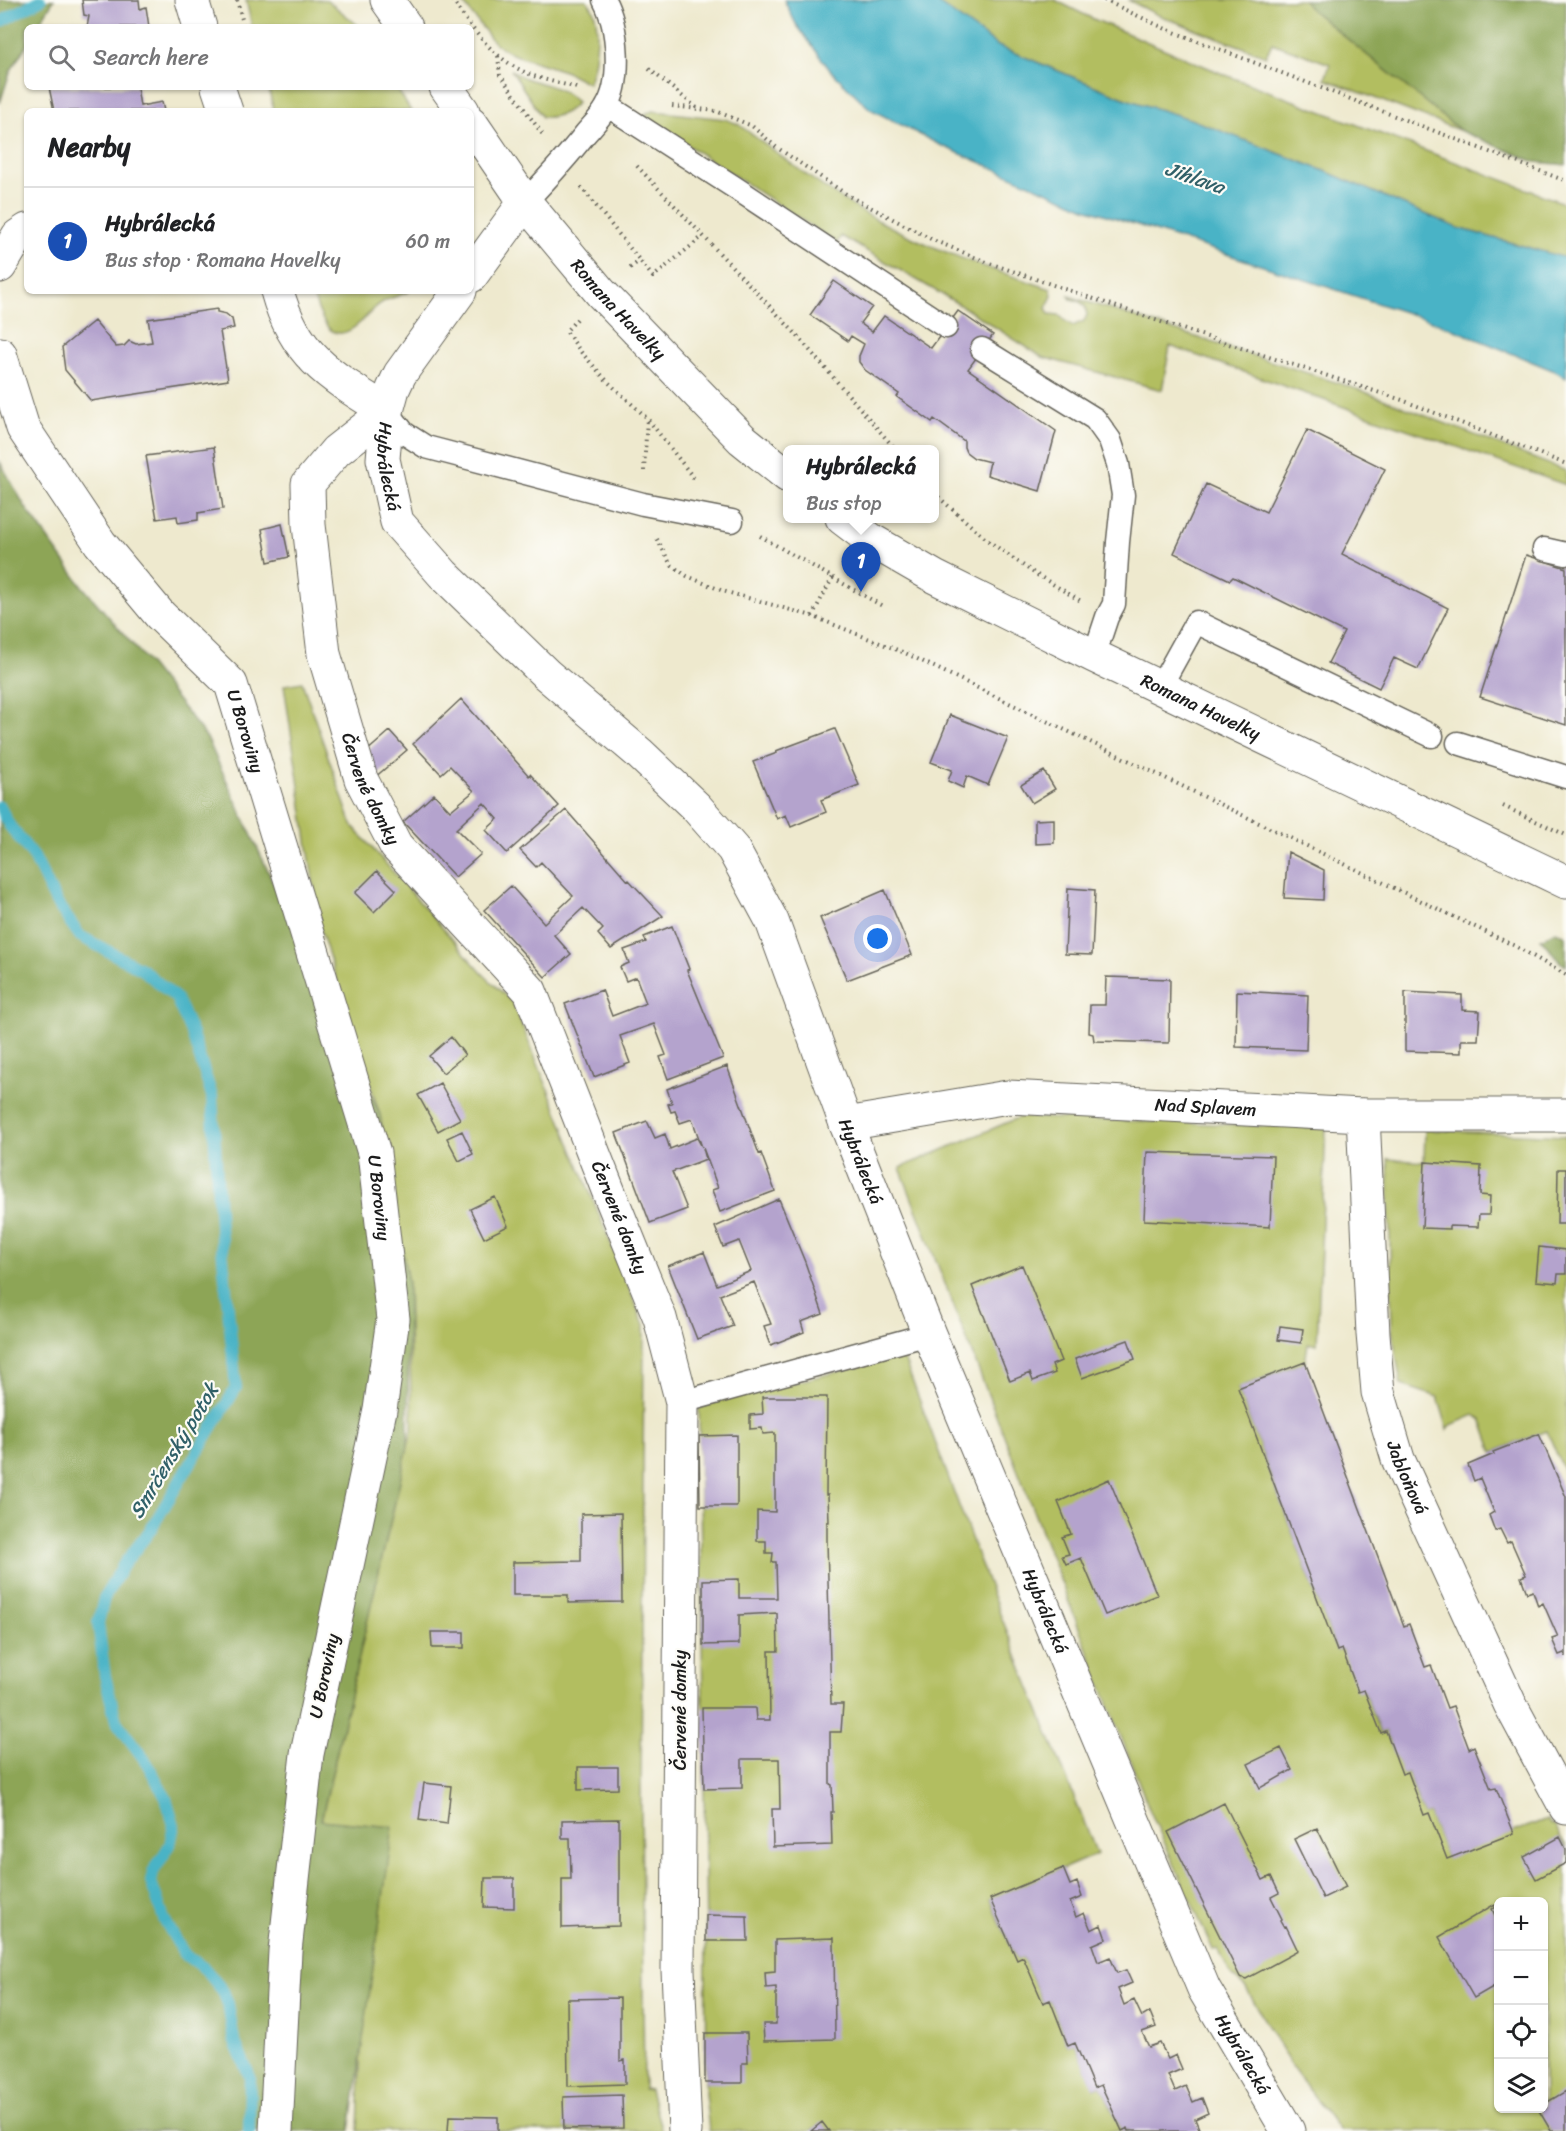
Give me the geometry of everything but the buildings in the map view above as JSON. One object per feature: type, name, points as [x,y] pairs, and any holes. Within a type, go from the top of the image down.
[{"type":"street","points":[[192,0],[199,24]]},
{"type":"street","points":[[387,0],[404,24]]},
{"type":"street","points":[[219,90],[225,108]]},
{"type":"street","points":[[448,90],[461,108]]},
{"type":"street","name":"Romana Havelky","points":[[474,127],[525,202],[601,293],[742,439],[783,472]]},
{"type":"street","points":[[474,272],[525,202]]},
{"type":"street","points":[[0,266],[18,236],[24,232]]},
{"type":"street","points":[[277,294],[282,312],[294,334],[314,361],[347,387],[387,411]]},
{"type":"street","name":"Hybrálecká","points":[[458,294],[400,374],[387,411],[383,459],[398,522],[452,582],[546,674],[639,753],[688,799],[733,849],[772,921],[846,1124],[929,1334],[1204,1989],[1288,2131]]},
{"type":"street","name":"U Boroviny","points":[[0,354],[23,428],[100,543],[160,615],[231,684],[374,1153],[393,1319],[380,1410],[307,1754],[285,1951],[276,2131]]},
{"type":"street","name":"Červené domky","points":[[387,411],[336,451],[308,484],[309,525],[324,654],[357,768],[396,846],[530,991],[660,1318],[682,1402],[678,1970],[685,2131]]},
{"type":"street","name":"Romana Havelky","points":[[848,523],[871,540],[935,577],[1094,656],[1566,882]]},
{"type":"street","name":"Nad Splavem","points":[[846,1124],[1008,1097],[1363,1115],[1566,1115]]},
{"type":"street","name":"Jabloňová","points":[[1363,1115],[1373,1334],[1378,1392],[1403,1469],[1510,1704],[1566,1808]]},
{"type":"lane","points":[[525,202],[562,163],[608,106],[615,80],[616,42],[612,14],[604,0]]},
{"type":"lane","points":[[608,106],[946,327]]},
{"type":"lane","points":[[982,350],[1095,419],[1110,440],[1118,464],[1123,495],[1114,604],[1107,617],[1094,656]]},
{"type":"lane","points":[[387,411],[404,433],[426,447],[643,504],[732,521]]},
{"type":"lane","points":[[1160,687],[1196,622],[1432,736]]},
{"type":"lane","points":[[1458,743],[1566,777]]},
{"type":"lane","points":[[682,1402],[929,1334]]},
{"type":"path","points":[[237,0],[243,24]]},
{"type":"path","points":[[452,0],[469,24]]},
{"type":"path","points":[[1104,0],[1166,29],[1566,181]]},
{"type":"path","points":[[474,31],[498,57],[529,74],[577,88],[608,106]]},
{"type":"path","points":[[616,42],[697,108]]},
{"type":"path","points":[[668,106],[716,111],[752,126],[776,147],[849,196],[933,240],[988,263],[1402,399],[1566,464]]},
{"type":"path","points":[[639,261],[653,277],[702,237],[794,332],[892,445]]},
{"type":"path","points":[[566,331],[580,352],[647,418],[643,504],[660,548],[671,565],[687,576],[723,591],[812,616],[905,653],[1515,946],[1566,975]]},
{"type":"path","points":[[939,497],[987,540],[1034,573],[1107,617]]},
{"type":"path","points":[[812,616],[833,577]]},
{"type":"green space","points":[[0,0],[54,0],[39,24],[24,24],[24,49],[10,72],[0,103]]},
{"type":"green space","points":[[246,0],[327,0],[356,24],[251,24]]},
{"type":"green space","points":[[461,0],[587,0],[596,19],[597,38],[595,59],[588,83],[567,72],[512,54],[495,44]]},
{"type":"green space","points":[[934,0],[1055,0],[1091,18],[1223,74],[1566,204],[1566,258],[1458,228],[1327,172],[1190,119],[1126,99],[998,46]]},
{"type":"green space","points":[[1128,0],[1304,0],[1308,7],[1461,131],[1325,79],[1330,64],[1272,43],[1266,56],[1158,15]]},
{"type":"green space","points":[[1304,0],[1566,0],[1566,165],[1535,162],[1461,131],[1308,7]]},
{"type":"green space","points":[[511,70],[527,79],[552,86],[577,102],[570,110],[562,114],[542,117]]},
{"type":"green space","points":[[269,90],[398,90],[409,108],[273,108]]},
{"type":"green space","points":[[653,111],[725,119],[738,124],[825,188],[881,222],[943,251],[1051,289],[1052,296],[1046,308],[1049,314],[1059,315],[1073,326],[1084,321],[1087,315],[1085,306],[1069,296],[1363,391],[1566,471],[1566,485],[1170,346],[1162,390],[1042,357],[962,306],[841,236],[837,243],[646,118],[646,113]]},
{"type":"green space","points":[[312,294],[403,294],[380,304],[351,330],[342,333],[328,328]]},
{"type":"green space","points":[[0,462],[26,508],[82,586],[142,655],[207,738],[380,1115],[408,1284],[408,1446],[321,1820],[393,1827],[350,2131],[0,2131]]},
{"type":"green space","points":[[302,682],[352,825],[482,973],[513,1003],[644,1325],[641,1804],[644,2089],[650,2090],[662,2131],[358,2131],[361,2036],[392,1827],[321,1821],[412,1429],[408,1284],[380,1115],[320,928],[284,685]]},
{"type":"green space","points":[[1556,931],[1566,936],[1566,966],[1541,939]]},
{"type":"green space","points":[[1020,1117],[1326,1128],[1317,1344],[1308,1344],[1305,1362],[1238,1388],[1337,1651],[1342,1649],[1364,1690],[1380,1733],[1386,1731],[1403,1774],[1408,1772],[1424,1815],[1429,1813],[1447,1858],[1547,1819],[1551,1825],[1554,1824],[1566,1845],[1566,2131],[1340,2131],[1290,2064],[1246,1988],[1231,1975],[1218,1949],[1213,1950],[1150,1811],[900,1168]]},
{"type":"green space","points":[[1425,1130],[1566,1136],[1566,1476],[1547,1431],[1493,1452],[1481,1419],[1474,1415],[1451,1425],[1448,1430],[1438,1397],[1401,1385],[1392,1330],[1388,1159],[1424,1162]]},
{"type":"green space","points":[[903,1356],[994,1599],[1097,1854],[990,1900],[1017,1960],[1023,1957],[1043,2003],[1050,2000],[1068,2045],[1075,2043],[1095,2088],[1101,2085],[1122,2131],[829,2131],[822,2123],[810,2131],[709,2131],[705,2094],[706,1941],[699,1408],[721,1400]]},
{"type":"water","name":"Jihlava","points":[[784,0],[934,0],[998,46],[1126,99],[1190,119],[1327,172],[1458,228],[1566,258],[1566,378],[1557,372],[1438,323],[1085,208],[938,144],[870,109],[830,70],[796,24]]},
{"type":"waterway","name":"Smrčenský potok","points":[[0,22],[40,0]]},
{"type":"waterway","name":"Smrčenský potok","points":[[0,807],[9,825],[34,857],[56,902],[80,936],[143,970],[176,998],[192,1034],[212,1096],[220,1228],[236,1388],[149,1532],[124,1564],[104,1598],[98,1623],[105,1676],[116,1721],[147,1763],[166,1798],[174,1825],[170,1845],[153,1872],[151,1882],[164,1919],[184,1954],[205,1969],[223,1991],[228,2004],[234,2040],[250,2077],[249,2131]]},
{"type":"place","name":"Hybrálecká","points":[[861,592]]}]
